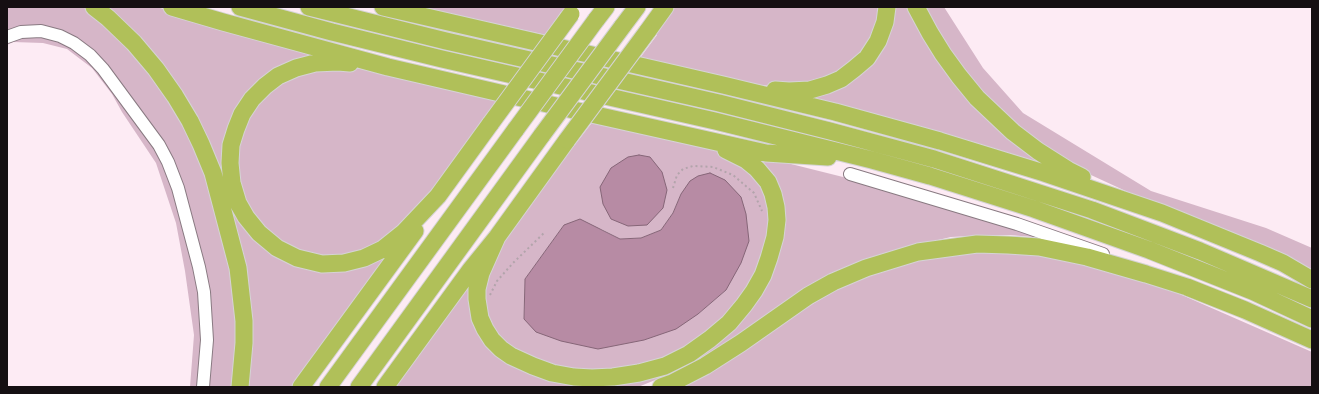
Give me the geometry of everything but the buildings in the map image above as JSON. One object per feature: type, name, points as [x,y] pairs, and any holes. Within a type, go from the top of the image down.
[{"type":"highway","points":[[94,7],[134,43],[156,68],[190,121],[213,173],[238,268],[244,321],[244,343],[240,387]]},
{"type":"highway","points":[[172,7],[388,67],[766,153],[872,160]]},
{"type":"highway","points":[[240,7],[332,32],[715,121],[930,176],[1149,250],[1252,291],[1312,319]]},
{"type":"highway","points":[[309,7],[446,41],[830,130],[934,159],[1092,210],[1200,251],[1312,299]]},
{"type":"highway","points":[[328,387],[606,7]]},
{"type":"highway","points":[[358,387],[637,7]]},
{"type":"highway","points":[[385,387],[665,7]]},
{"type":"highway","points":[[724,85],[789,91],[810,90],[827,86],[854,70],[872,50],[882,32],[887,7]]},
{"type":"highway","points":[[916,7],[930,33],[958,76],[994,115],[1038,151],[1068,170],[1121,199]]},
{"type":"highway","points":[[388,8],[724,85],[835,112],[940,141],[1030,168],[1121,199],[1210,232],[1283,263],[1312,280]]},
{"type":"highway","points":[[301,387],[427,215],[438,196],[573,11]]},
{"type":"highway","points":[[388,67],[338,62],[315,63],[296,68],[278,76],[265,86],[242,114],[231,145],[230,164],[232,183],[238,203],[246,217],[259,233],[277,248],[297,258],[322,264],[344,263],[364,258],[383,249],[403,233],[438,196]]},
{"type":"highway","points":[[497,237],[481,273],[477,289],[477,299],[480,318],[492,340],[512,356],[532,366],[552,373],[592,378],[613,377],[639,373],[665,366],[689,354],[710,339],[728,323],[754,291],[763,275],[769,258],[775,237],[777,220],[773,194],[768,182],[756,169],[746,160],[733,153],[689,136]]},
{"type":"highway","points":[[661,387],[705,366],[741,343],[795,304],[833,282],[866,268],[918,252],[977,244],[1008,244],[1039,247],[1087,257],[1187,287],[1245,310],[1312,340]]},
{"type":"street","points":[[7,37],[22,32],[42,31],[60,36],[74,43],[90,55],[103,69],[159,145],[168,162],[178,188],[199,267],[204,292],[207,340],[203,387]]},
{"type":"street","points":[[850,174],[1017,224],[1123,260],[1146,274]]},
{"type":"path","points":[[673,188],[677,176],[683,170],[692,166],[713,167],[732,175],[754,193],[763,212]]},
{"type":"path","points":[[490,297],[497,281],[545,232]]},
{"type":"shaded area","points":[[7,7],[86,7],[108,25],[171,100],[210,183],[236,298],[235,387],[206,387],[210,330],[168,156],[76,41],[7,33]]},
{"type":"shaded area","points":[[104,7],[157,7],[213,24],[329,54],[241,106],[232,198],[304,264],[400,244],[295,387],[246,387],[220,175]]},
{"type":"shaded area","points":[[420,7],[568,7],[563,13],[561,12],[546,35]]},
{"type":"shaded area","points":[[673,7],[884,7],[875,37],[847,71],[789,88],[761,85],[640,58],[657,35],[654,34]]},
{"type":"shaded area","points":[[891,7],[910,7],[924,34],[1047,165],[1046,168],[797,97],[846,81]]},
{"type":"shaded area","points":[[923,7],[944,7],[983,68],[1023,113],[1151,191],[1266,228],[1312,248],[1312,271],[1174,209],[1130,193],[1091,175],[1050,152],[993,105],[964,72]]},
{"type":"shaded area","points":[[41,34],[71,46],[100,70],[167,167],[202,298],[201,387],[190,387],[194,335],[185,271],[176,223],[156,163],[122,112],[112,94],[92,68],[67,49],[43,43],[13,42],[7,45],[7,39]]},
{"type":"shaded area","points":[[344,66],[368,69],[499,98],[424,205],[373,250],[323,259],[289,250],[248,212],[234,164],[244,120],[281,79]]},
{"type":"shaded area","points":[[594,120],[720,150],[747,165],[771,201],[766,255],[735,308],[690,347],[640,368],[574,372],[524,357],[492,333],[481,296],[494,252],[575,142],[577,142]],"holes":[[[681,194],[726,290],[698,314],[524,319],[525,279],[564,225],[601,229],[620,239],[641,238],[661,230],[673,213]]]},
{"type":"shaded area","points":[[747,153],[855,180],[1044,238],[1010,235],[951,237],[900,249],[854,264],[809,286],[732,340],[697,361],[638,387],[390,387],[470,274],[474,306],[519,366],[642,378],[743,314],[781,215]]},
{"type":"shaded area","points":[[639,155],[650,157],[662,172],[667,190],[663,208],[647,225],[628,226],[611,219],[603,204],[600,187],[611,168],[628,157]]},
{"type":"shaded area","points":[[710,173],[725,180],[741,197],[746,214],[749,241],[741,263],[726,290],[698,314],[676,329],[644,340],[598,349],[561,341],[536,332],[524,319],[525,279],[564,225],[580,219],[620,239],[641,238],[661,230],[673,213],[681,194],[690,181],[698,176]]},
{"type":"shaded area","points":[[959,251],[1043,252],[1166,288],[1312,352],[1312,387],[673,387],[863,274]]}]
